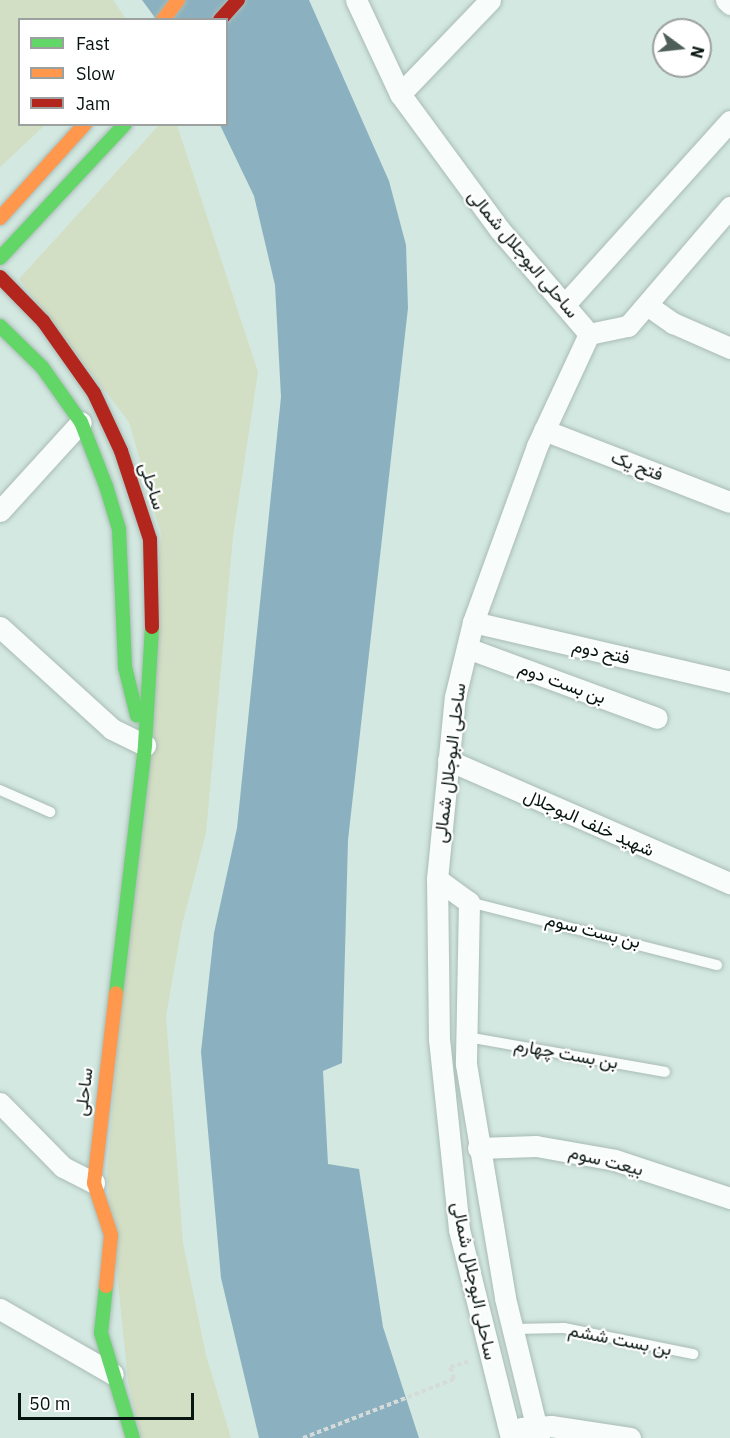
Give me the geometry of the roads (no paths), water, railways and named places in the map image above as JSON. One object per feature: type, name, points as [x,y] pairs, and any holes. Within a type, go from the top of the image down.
[{"type":"main road","points":[[165,18],[178,0]]},
{"type":"main road","points":[[222,18],[238,0]]},
{"type":"main road","points":[[0,218],[83,126]]},
{"type":"main road","points":[[0,258],[123,126]]},
{"type":"main road","name":"ساحلی","points":[[0,277],[42,321],[94,393],[121,451],[150,539],[152,622],[145,745],[94,1184],[111,1235],[101,1333],[133,1438]]},
{"type":"main road","name":"ساحلی","points":[[0,326],[42,367],[81,422],[119,529],[125,667],[145,745]]},
{"type":"street","name":"ساحلی البوجلال شمالی","points":[[356,0],[400,94],[500,230],[566,303],[589,334],[544,430],[473,622],[448,760],[437,879],[439,1040],[459,1229],[509,1434]]},
{"type":"street","points":[[400,94],[490,0]]},
{"type":"street","points":[[726,0],[730,4]]},
{"type":"street","points":[[566,303],[730,121]]},
{"type":"street","points":[[589,334],[628,326],[730,207]]},
{"type":"street","points":[[647,305],[673,323],[730,348]]},
{"type":"street","points":[[0,512],[81,422]]},
{"type":"street","name":"فتح یک","points":[[544,430],[730,502]]},
{"type":"street","name":"فتح دوم","points":[[473,622],[730,682]]},
{"type":"street","points":[[0,627],[112,729],[145,745]]},
{"type":"street","name":"بن بست دوم","points":[[467,648],[657,718]]},
{"type":"street","name":"شهید خلف البوجلال","points":[[448,760],[730,883]]},
{"type":"street","points":[[437,879],[469,902]]},
{"type":"street","name":"ساحلی البوجلال شمالی","points":[[469,902],[467,1037],[478,1149],[512,1329],[537,1433]]},
{"type":"street","points":[[0,1103],[63,1167],[94,1184]]},
{"type":"street","name":"بیعت سوم","points":[[478,1149],[536,1146],[615,1160],[730,1198]]},
{"type":"street","points":[[0,1308],[113,1374]]},
{"type":"street","points":[[509,1434],[537,1433],[630,1438]]},
{"type":"lane","points":[[0,790],[50,812]]},
{"type":"lane","name":"بن بست سوم","points":[[469,902],[717,965]]},
{"type":"lane","name":"بن بست چهارم","points":[[467,1037],[665,1072]]},
{"type":"lane","name":"بن بست ششم","points":[[512,1329],[564,1328],[693,1354]]},
{"type":"water","points":[[142,0],[309,0],[389,181],[406,245],[408,308],[348,840],[342,1063],[323,1071],[328,1164],[359,1169],[383,1327],[419,1438],[259,1438],[221,1278],[201,1052],[214,933],[237,828],[281,397],[275,285],[254,196],[220,126],[228,126],[228,18],[155,18]]}]
